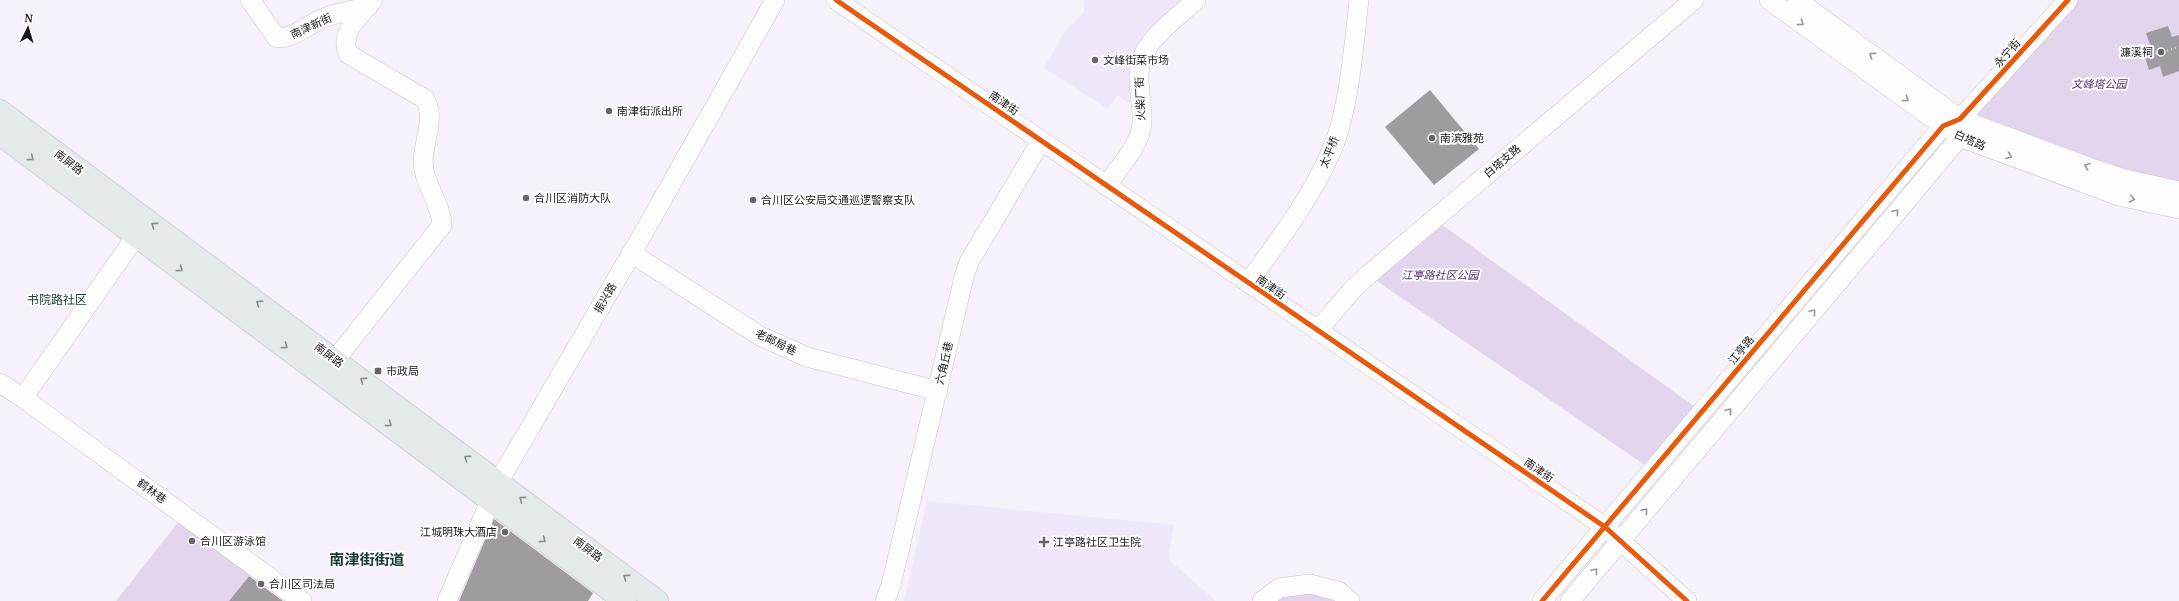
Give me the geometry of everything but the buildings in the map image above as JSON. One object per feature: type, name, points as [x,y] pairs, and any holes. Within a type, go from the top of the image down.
[{"type":"main road","name":"南屏路","points":[[0,111],[335,360],[494,490],[625,601]]},
{"type":"main road","name":"南屏路","points":[[0,134],[136,236],[494,490],[657,601]]},
{"type":"street","name":"南津新街","points":[[250,0],[277,38],[291,36],[320,20],[370,3]]},
{"type":"street","name":"振兴路","points":[[447,601],[494,490],[775,0]]},
{"type":"street","name":"南津街","points":[[836,0],[1604,527],[1687,601]]},
{"type":"street","name":"火柴厂街","points":[[1106,186],[1136,142],[1141,132],[1142,122],[1138,77],[1144,55],[1150,44],[1196,0]]},
{"type":"street","name":"太平桥","points":[[1248,284],[1311,194],[1332,151],[1341,120],[1354,52],[1359,0]]},
{"type":"street","name":"白塔支路","points":[[1317,331],[1353,289],[1368,275],[1694,0]]},
{"type":"street","name":"白塔路","points":[[1769,0],[1943,126],[1960,128],[2054,154],[2125,179],[2179,191]]},
{"type":"street","name":"白塔路","points":[[1797,0],[1960,128],[2112,194],[2179,209]]},
{"type":"street","name":"永宁街","points":[[1960,128],[2068,0]]},
{"type":"street","points":[[335,360],[442,225],[442,216],[425,174],[423,163],[430,119],[429,106],[425,99],[348,54],[345,45],[350,27],[370,3]]},
{"type":"street","name":"江亭路","points":[[1542,601],[1943,126]]},
{"type":"street","points":[[1570,601],[1960,128]]},
{"type":"street","name":"六角丘巷","points":[[885,601],[969,262],[1042,141]]},
{"type":"street","points":[[23,398],[136,236]]},
{"type":"street","name":"老邮局巷","points":[[631,253],[760,336],[807,357],[938,390]]},
{"type":"street","name":"鹤林巷","points":[[0,384],[23,398],[302,601]]},
{"type":"street","points":[[1262,601],[1279,588],[1310,584],[1338,591],[1350,601]]},
{"type":"path","points":[[2045,45],[2056,54],[2073,112],[2054,154]]},
{"type":"path","points":[[2064,82],[2179,47]]},
{"type":"shaded area","name":"文峰街菜市场","points":[[1084,0],[1196,0],[1150,44],[1141,111],[1117,95],[1108,109],[1044,68],[1065,31],[1084,13]]},
{"type":"shaded area","name":"江亭路社区卫生院","points":[[927,501],[1174,525],[1168,559],[1216,601],[904,601]]},
{"type":"green space","name":"文峰塔公园","points":[[2067,0],[2179,0],[2179,191],[1960,119]]},
{"type":"green space","name":"江亭路社区公园","points":[[1434,219],[1702,412],[1652,470],[1368,275]]},
{"type":"green space","name":"合川区游泳馆","points":[[184,515],[255,567],[229,601],[116,601]]},
{"type":"green space","points":[[1279,588],[1359,601],[1262,601]]},
{"type":"cycle path","points":[[836,0],[1605,527],[1687,601]]},
{"type":"cycle path","points":[[1542,601],[1943,126],[1960,119],[2068,0]]},
{"type":"place","name":"濂溪祠","points":[[2161,52]]},
{"type":"place","name":"文峰街菜市场","points":[[1095,60]]},
{"type":"place","name":"南津街派出所","points":[[609,111]]},
{"type":"place","name":"南滨雅苑","points":[[1432,138]]},
{"type":"place","name":"合川区消防大队","points":[[526,198]]},
{"type":"place","name":"合川区公安局交通巡逻警察支队","points":[[753,200]]},
{"type":"place","name":"市政局","points":[[378,371]]},
{"type":"place","name":"江城明珠大酒店","points":[[505,532]]},
{"type":"place","name":"合川区游泳馆","points":[[192,541]]},
{"type":"place","name":"江亭路社区卫生院","points":[[1044,542]]},
{"type":"place","name":"合川区司法局","points":[[261,584]]},
{"type":"district","name":"书院路社区","points":[[57,299]]},
{"type":"district","name":"南津街街道","points":[[367,559]]}]
